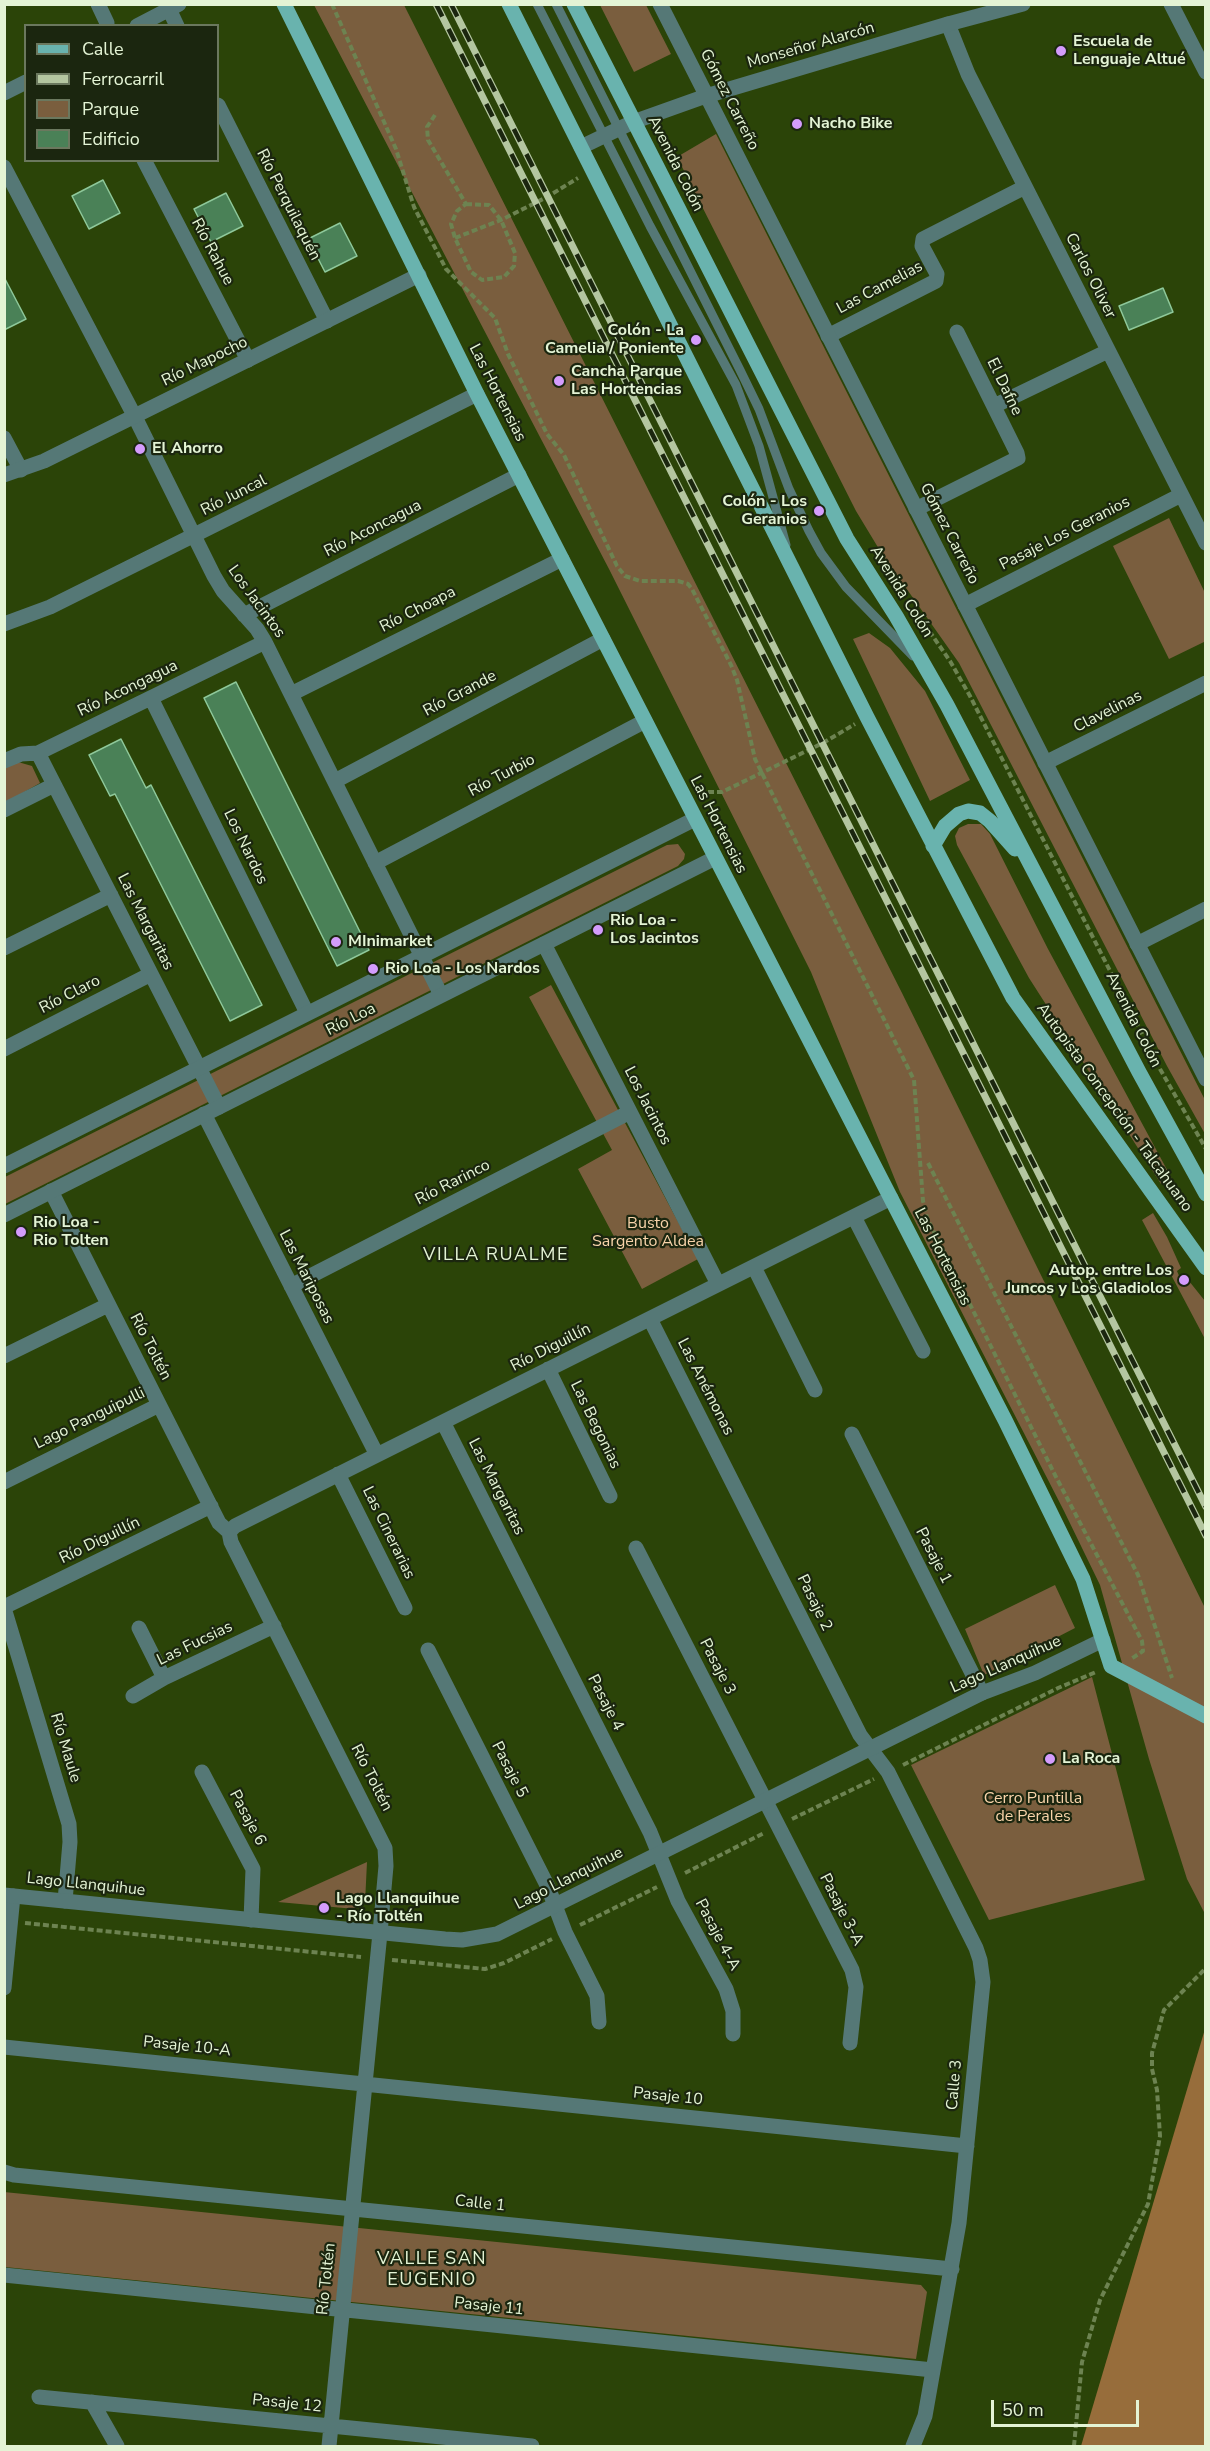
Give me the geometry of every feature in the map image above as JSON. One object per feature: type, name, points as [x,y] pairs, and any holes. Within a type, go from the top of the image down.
[{"type":"main road","name":"Las Hortensias","points":[[284,4],[477,394],[891,1198],[1076,1563],[1093,1607],[1111,1666]]},
{"type":"main road","points":[[510,4],[933,846]]},
{"type":"main road","name":"Avenida Colón","points":[[574,4],[847,539],[901,624],[947,705],[1032,870],[1206,1194]]},
{"type":"main road","points":[[933,846],[945,826],[959,814],[968,811],[980,813],[990,821],[1032,870]]},
{"type":"main road","name":"Autopista Concepción - Talcahuano","points":[[933,846],[1013,998],[1206,1268]]},
{"type":"main road","points":[[1111,1666],[1206,1716]]},
{"type":"street","points":[[98,4],[107,23]]},
{"type":"street","name":"Gómez Carreño","points":[[660,4],[1206,1079]]},
{"type":"street","name":"Monseñor Alarcón","points":[[581,147],[633,122],[706,96],[948,24],[977,10],[1023,4]]},
{"type":"street","points":[[1171,4],[1206,72]]},
{"type":"street","points":[[141,24],[174,7],[177,24]]},
{"type":"street","name":"Carlos Oliver","points":[[948,24],[968,74],[1206,543]]},
{"type":"street","points":[[4,93],[24,83]]},
{"type":"street","name":"Río Perquilaquén","points":[[219,107],[327,321]]},
{"type":"street","name":"Río Rahue","points":[[145,162],[248,360]]},
{"type":"street","name":"Los Jacintos","points":[[4,167],[223,591],[265,642],[441,995]]},
{"type":"street","name":"Las Camelias","points":[[828,336],[936,282],[938,276],[921,244],[923,239],[1025,187]]},
{"type":"street","name":"Río Mapocho","points":[[4,476],[135,417],[419,275]]},
{"type":"street","name":"El Dafne","points":[[916,509],[1018,458],[957,332]]},
{"type":"street","points":[[994,406],[1108,351]]},
{"type":"street","name":"Río Juncal","points":[[4,624],[50,607],[195,537],[477,394]]},
{"type":"street","points":[[4,438],[21,470]]},
{"type":"street","name":"Río Aconcagua","points":[[244,615],[519,475]]},
{"type":"street","name":"Pasaje Los Geranios","points":[[964,605],[1181,495]]},
{"type":"street","name":"Río Choapa","points":[[291,694],[562,559]]},
{"type":"street","name":"Río Grande","points":[[335,781],[603,639]]},
{"type":"street","name":"Río Acongagua","points":[[4,760],[21,754],[38,753],[265,642]]},
{"type":"street","name":"Clavelinas","points":[[1045,763],[1206,683]]},
{"type":"street","name":"Los Nardos","points":[[151,698],[308,1013]]},
{"type":"street","name":"Río Turbio","points":[[375,863],[645,721]]},
{"type":"street","name":"Las Margaritas","points":[[38,753],[219,1107]]},
{"type":"street","points":[[4,810],[54,785]]},
{"type":"street","name":"Río Loa","points":[[4,1166],[695,819]]},
{"type":"street","name":"Río Loa","points":[[4,1215],[715,858]]},
{"type":"street","points":[[4,948],[111,895]]},
{"type":"street","points":[[1137,944],[1206,909]]},
{"type":"street","name":"Los Jacintos","points":[[544,944],[718,1284]]},
{"type":"street","name":"Río Claro","points":[[4,1049],[151,974]]},
{"type":"street","name":"Río Rarinco","points":[[291,1286],[630,1112]]},
{"type":"street","name":"Las Mariposas","points":[[204,1114],[377,1455]]},
{"type":"street","name":"Río Toltén","points":[[51,1191],[221,1526],[229,1532],[231,1542],[382,1839],[386,1857],[329,2446]]},
{"type":"street","name":"Río Diguillín","points":[[229,1532],[235,1526],[338,1474],[891,1198]]},
{"type":"street","points":[[854,1217],[923,1351]]},
{"type":"street","points":[[754,1267],[815,1390]]},
{"type":"street","points":[[4,1356],[108,1305]]},
{"type":"street","name":"Las Anémonas","points":[[650,1319],[728,1472]]},
{"type":"street","name":"Las Begonias","points":[[548,1369],[610,1496]]},
{"type":"street","name":"Lago Panguipulli","points":[[4,1482],[159,1405]]},
{"type":"street","name":"Las Margaritas","points":[[443,1422],[517,1569]]},
{"type":"street","name":"Pasaje 1","points":[[852,1434],[982,1693]]},
{"type":"street","name":"Pasaje 2","points":[[728,1472],[860,1735],[870,1749]]},
{"type":"street","name":"Las Cinerarias","points":[[338,1474],[405,1608]]},
{"type":"street","name":"Río Diguillín","points":[[4,1608],[211,1506]]},
{"type":"street","name":"Pasaje 3","points":[[636,1548],[765,1802]]},
{"type":"street","name":"Pasaje 4","points":[[517,1569],[659,1855]]},
{"type":"street","name":"Río Maule","points":[[4,1608],[69,1824],[70,1842],[64,1901]]},
{"type":"street","name":"Las Fucsias","points":[[133,1696],[164,1678],[274,1626]]},
{"type":"street","points":[[139,1628],[164,1678]]},
{"type":"street","name":"Lago Llanquihue","points":[[9,1895],[445,1940],[480,1938],[514,1928],[982,1693],[1035,1673],[1103,1640]]},
{"type":"street","name":"Pasaje 5","points":[[428,1650],[543,1877],[565,1932],[597,1996],[598,2022]]},
{"type":"street","name":"Calle 3","points":[[870,1749],[888,1772],[976,1948],[983,1982],[952,2269],[925,2416],[913,2446]]},
{"type":"street","name":"Pasaje 6","points":[[202,1772],[253,1869],[251,1920]]},
{"type":"street","name":"Pasaje 3-A","points":[[765,1802],[852,1970],[856,1987],[850,2043]]},
{"type":"street","name":"Pasaje 4-A","points":[[659,1855],[678,1901],[726,1989],[733,2011],[733,2034]]},
{"type":"street","points":[[4,1988],[11,1922],[9,1895]]},
{"type":"street","name":"Pasaje 10-A","points":[[4,2047],[365,2084]]},
{"type":"street","name":"Pasaje 10","points":[[365,2084],[967,2146]]},
{"type":"street","name":"Calle 1","points":[[4,2172],[15,2175],[952,2269]]},
{"type":"street","name":"Pasaje 11","points":[[4,2275],[933,2370]]},
{"type":"street","name":"Pasaje 12","points":[[39,2397],[532,2446]]},
{"type":"street","points":[[92,2402],[117,2446]]},
{"type":"lane","points":[[537,4],[603,137],[736,385],[759,446],[790,563]]},
{"type":"lane","points":[[556,4],[759,409],[794,500],[821,553],[846,587],[910,653],[947,705]]},
{"type":"path","points":[[11,1922],[485,1969],[504,1963],[1058,1688],[1141,1654],[1144,1646],[1055,1475],[927,1218],[924,1210],[915,1087],[910,1070],[762,774],[750,745],[734,673],[692,589],[678,580],[640,581],[632,579],[625,576],[617,566],[564,455],[551,440],[537,414],[508,354],[495,318],[446,269],[414,207],[396,149],[332,4]]},
{"type":"path","points":[[435,115],[427,127],[428,140],[466,204]]},
{"type":"path","points":[[455,238],[501,220],[592,170]]},
{"type":"path","points":[[466,204],[489,206],[501,220],[515,253],[514,266],[504,277],[482,280],[471,272],[451,224],[457,211],[466,204]]},
{"type":"path","points":[[910,604],[970,696],[1149,1048],[1206,1149]]},
{"type":"path","points":[[683,796],[692,792],[722,792],[762,774],[867,717]]},
{"type":"path","points":[[928,1163],[1138,1575],[1172,1677],[1170,1697]]},
{"type":"path","points":[[1074,2446],[1082,2362],[1100,2300],[1148,2204],[1160,2136],[1152,2053],[1164,2010],[1206,1968]]},
{"type":"green space","points":[[314,5],[404,5],[902,993],[1205,1608],[1205,1914],[1187,1879],[1149,1759],[1100,1585],[900,1192],[811,972],[609,569]]},
{"type":"green space","points":[[600,5],[646,5],[671,54],[634,72]]},
{"type":"green space","points":[[716,134],[1205,1100],[1205,1134],[1167,1066],[959,663],[882,554],[856,511],[677,157]]},
{"type":"green space","points":[[1169,518],[1205,593],[1206,641],[1169,659],[1113,546]]},
{"type":"green space","points":[[869,633],[890,648],[925,691],[970,780],[930,801],[853,639]]},
{"type":"green space","points":[[18,762],[32,766],[40,783],[5,803],[5,767]]},
{"type":"green space","points":[[968,824],[981,824],[990,834],[1048,949],[1172,1179],[1161,1184],[1029,978],[957,845],[955,836],[959,828]]},
{"type":"green space","points":[[678,844],[685,854],[678,866],[5,1204],[5,1177],[667,845]]},
{"type":"green space","name":"Busto Sargento Aldea","points":[[551,985],[698,1259],[642,1289],[578,1169],[612,1150],[529,997]]},
{"type":"green space","points":[[1153,1213],[1181,1268],[1177,1271],[1182,1283],[1189,1281],[1205,1301],[1205,1339],[1142,1220]]},
{"type":"green space","points":[[1055,1585],[1075,1628],[984,1675],[965,1629]]},
{"type":"green space","name":"Cerro Puntilla de Perales","points":[[1092,1677],[1145,1880],[989,1920],[911,1765]]},
{"type":"green space","points":[[367,1862],[365,1903],[355,1909],[278,1902]]},
{"type":"green space","points":[[4,2192],[921,2285],[927,2292],[916,2359],[5,2267]]},
{"type":"shaded area","points":[[1205,2029],[1205,2446],[1081,2446]]},
{"type":"building","points":[[103,180],[120,213],[89,229],[72,196]]},
{"type":"building","points":[[226,193],[243,226],[211,242],[194,209]]},
{"type":"building","points":[[340,223],[357,256],[325,272],[308,239]]},
{"type":"building","points":[[4,277],[26,319],[4,330]]},
{"type":"building","points":[[1163,288],[1173,312],[1129,330],[1119,306]]},
{"type":"building","points":[[236,682],[369,950],[337,966],[204,698]]},
{"type":"building","points":[[121,739],[146,788],[151,785],[262,1005],[230,1021],[115,794],[110,796],[89,755]]},
{"type":"railway","points":[[436,4],[1206,1536]]},
{"type":"railway","points":[[451,4],[1206,1507]]},
{"type":"place","name":"Escuela de Lenguaje Altué","points":[[1061,51]]},
{"type":"place","name":"Nacho Bike","points":[[797,124]]},
{"type":"place","name":"Colón - La Camelia / Poniente","points":[[696,340]]},
{"type":"place","name":"Cancha Parque Las Hortencias","points":[[559,381]]},
{"type":"place","name":"El Ahorro","points":[[140,449]]},
{"type":"place","name":"Colón - Los Geranios","points":[[819,511]]},
{"type":"place","name":"Rio Loa - Los Jacintos","points":[[598,930]]},
{"type":"place","name":"MInimarket","points":[[336,942]]},
{"type":"place","name":"Rio Loa - Los Nardos","points":[[373,969]]},
{"type":"place","name":"Rio Loa - Rio Tolten","points":[[21,1232]]},
{"type":"place","name":"Autop. entre Los Juncos y Los Gladiolos","points":[[1184,1280]]},
{"type":"place","name":"La Roca","points":[[1050,1759]]},
{"type":"place","name":"Lago Llanquihue - Río Toltén","points":[[324,1908]]},
{"type":"district","name":"VILLA RUALME","points":[[496,1256]]},
{"type":"district","name":"VALLE SAN EUGENIO","points":[[432,2270]]}]
